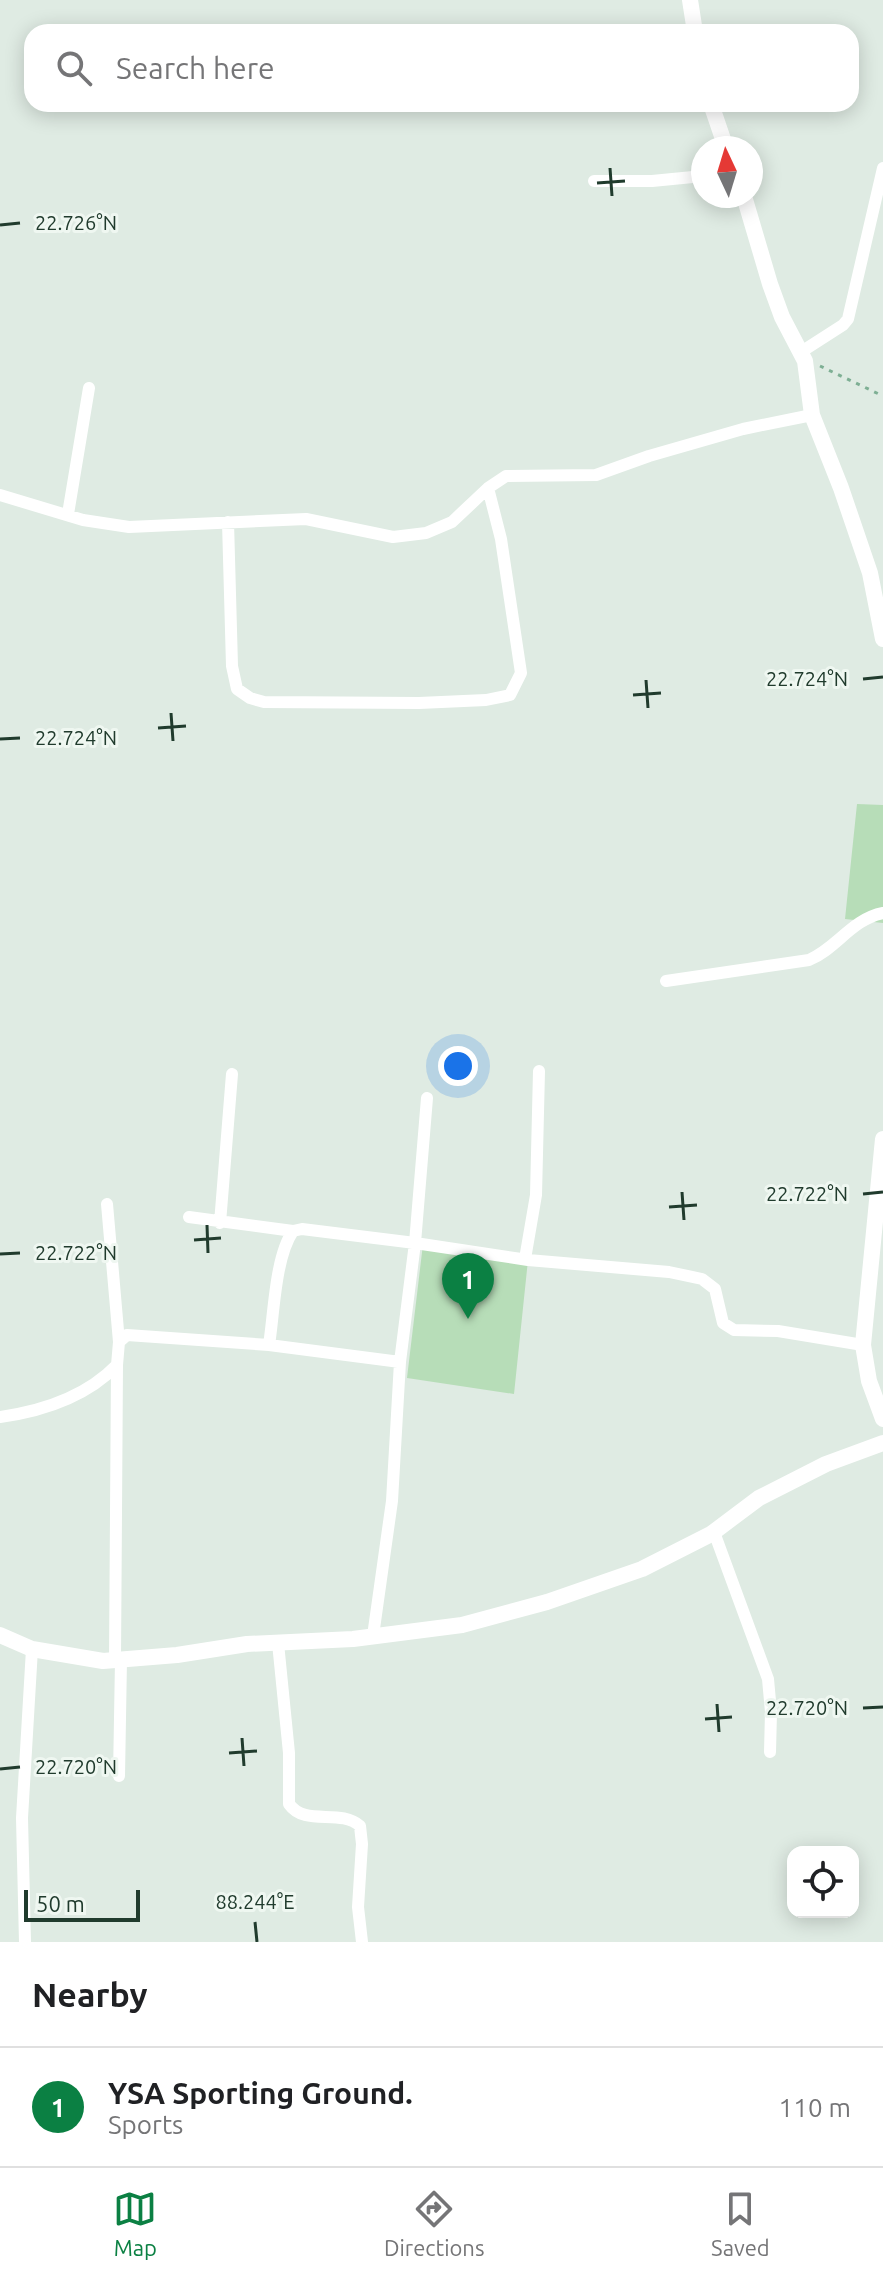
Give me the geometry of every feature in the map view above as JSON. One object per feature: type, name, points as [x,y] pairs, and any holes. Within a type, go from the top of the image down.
[{"type":"street","points":[[690,0],[694,24]]},
{"type":"street","points":[[714,112],[722,136]]},
{"type":"street","points":[[803,356],[848,319],[883,168]]},
{"type":"street","points":[[594,181],[691,177]]},
{"type":"street","points":[[748,208],[770,284],[803,356],[812,415],[870,573],[883,639]]},
{"type":"street","points":[[68,514],[89,388]]},
{"type":"street","points":[[0,495],[83,520],[129,527],[306,519],[393,537],[426,533],[452,522],[488,488],[506,476],[596,475],[743,429],[812,415]]},
{"type":"street","points":[[228,522],[232,666],[237,689],[250,698],[264,702],[486,700],[510,695],[521,673],[501,539],[488,488]]},
{"type":"street","points":[[666,981],[809,960],[854,925],[883,913]]},
{"type":"street","points":[[525,1259],[536,1195],[539,1071]]},
{"type":"street","points":[[220,1223],[232,1074]]},
{"type":"street","points":[[373,1636],[392,1501],[400,1362],[415,1243],[427,1098]]},
{"type":"street","points":[[883,1139],[863,1345],[869,1381],[883,1419]]},
{"type":"street","points":[[107,1204],[119,1342],[119,1776]]},
{"type":"street","points":[[189,1217],[525,1259],[669,1272],[702,1279],[713,1286],[720,1318],[734,1330],[778,1331],[863,1345]]},
{"type":"street","points":[[269,1345],[280,1267],[293,1231]]},
{"type":"street","points":[[119,1342],[133,1334],[269,1345],[400,1362]]},
{"type":"street","points":[[0,1417],[60,1403],[117,1365]]},
{"type":"street","points":[[0,1635],[32,1649],[103,1661],[462,1625],[547,1602],[642,1569],[714,1532],[759,1498],[826,1464],[883,1443]]},
{"type":"street","points":[[714,1532],[768,1679],[770,1752]]},
{"type":"street","points":[[278,1643],[289,1753],[289,1804],[296,1812],[306,1815],[347,1816],[360,1826],[362,1844],[358,1907],[362,1942]]},
{"type":"street","points":[[25,1942],[22,1818],[32,1649]]},
{"type":"path","points":[[803,356],[883,396]]},
{"type":"green space","points":[[857,804],[883,805],[883,923],[845,919]]},
{"type":"green space","points":[[423,1244],[528,1260],[514,1394],[407,1378]]},
{"type":"place","name":"YSA Sporting Ground.","points":[[468,1319]]}]
